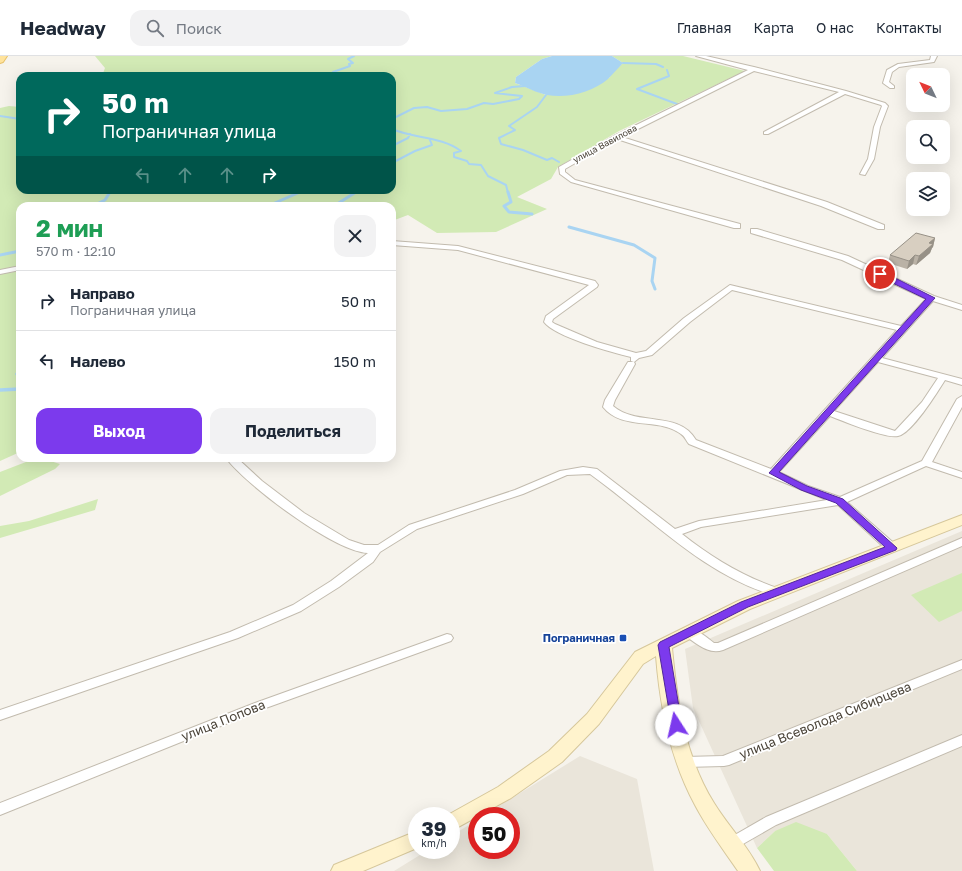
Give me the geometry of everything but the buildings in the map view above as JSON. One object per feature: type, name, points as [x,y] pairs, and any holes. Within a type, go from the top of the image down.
[{"type":"main road","points":[[0,60],[3,56]]},
{"type":"main road","points":[[460,818],[494,800],[553,757],[585,728],[616,689],[632,664],[641,656],[688,632],[776,592],[962,520]]},
{"type":"main road","points":[[664,645],[678,737],[685,762],[695,788],[709,813],[750,871]]},
{"type":"main road","points":[[341,871],[408,843]]},
{"type":"street","points":[[699,56],[879,101],[885,106],[877,127],[871,159],[863,174]]},
{"type":"street","points":[[892,87],[886,83],[888,70],[898,66],[932,61],[934,56]]},
{"type":"street","name":"улица Вавилова","points":[[737,226],[573,181],[562,173],[561,168],[616,137],[754,69]]},
{"type":"street","points":[[766,133],[844,92]]},
{"type":"street","points":[[616,137],[824,204],[880,227]]},
{"type":"street","points":[[754,231],[845,258],[931,298],[962,308]]},
{"type":"street","points":[[396,243],[458,248],[592,283],[594,285],[549,318],[548,322],[552,326],[633,360]]},
{"type":"street","points":[[0,272],[16,269]]},
{"type":"street","points":[[892,548],[840,501],[804,488],[773,473],[692,442],[684,431],[670,426],[622,417],[612,412],[608,407],[610,400],[633,360],[649,353],[687,320],[730,287],[764,294],[902,329]]},
{"type":"street","points":[[773,473],[931,298]]},
{"type":"street","points":[[875,359],[962,382]]},
{"type":"street","points":[[827,412],[896,434],[901,432],[925,404],[943,377]]},
{"type":"street","points":[[675,533],[699,524],[840,501],[926,463],[962,399]]},
{"type":"street","points":[[235,462],[254,481],[320,528],[362,550],[376,550]]},
{"type":"street","points":[[926,463],[962,475]]},
{"type":"street","points":[[0,715],[234,634],[297,608],[335,584],[369,559],[376,550],[411,528],[519,492],[570,470],[582,469],[594,472],[730,573],[758,587],[776,592]]},
{"type":"street","points":[[688,632],[712,647],[719,647],[962,542]]},
{"type":"street","name":"улица Попова","points":[[0,809],[259,706],[448,638]]},
{"type":"street","name":"улица Всеволода Сибирцева","points":[[685,762],[724,761],[962,664]]},
{"type":"street","points":[[731,844],[771,821],[962,740]]},
{"type":"shaded area","points":[[962,531],[962,871],[857,871],[827,834],[775,831],[757,848],[693,708],[685,649]]},
{"type":"shaded area","points":[[580,756],[637,779],[654,871],[394,871],[413,859],[460,859],[460,830],[468,826],[468,859],[520,859],[520,807],[498,807]]},
{"type":"green space","points":[[95,56],[552,56],[542,59],[516,77],[515,83],[546,95],[609,78],[623,63],[612,56],[683,56],[745,71],[619,131],[558,167],[551,179],[517,197],[547,209],[496,232],[437,233],[408,215],[396,220],[396,202],[16,202],[16,267],[0,270],[0,108],[9,106],[16,107],[16,194],[396,194],[396,72],[104,72],[105,68]]},
{"type":"green space","points":[[16,272],[16,454],[0,461],[0,274]]},
{"type":"green space","points":[[26,462],[54,462],[60,464],[55,469],[0,496],[0,472]]},
{"type":"green space","points":[[98,499],[95,510],[0,538],[0,526],[29,521]]},
{"type":"green space","points":[[962,573],[962,611],[939,622],[911,595]]},
{"type":"green space","points":[[796,822],[827,834],[857,871],[774,871],[757,848],[775,831]]},
{"type":"water","points":[[552,56],[612,56],[623,63],[602,84],[587,91],[571,95],[547,95],[515,83],[516,77],[542,59]]},
{"type":"waterway","points":[[333,72],[350,66],[349,64],[353,63],[348,59],[354,56]]},
{"type":"waterway","points":[[623,63],[656,64],[663,67]]},
{"type":"waterway","points":[[667,70],[669,76],[637,89],[677,104]]},
{"type":"waterway","points":[[396,117],[414,108],[427,107],[441,111],[467,109],[484,103],[493,104],[519,99],[522,96],[495,93],[512,87],[525,86]]},
{"type":"waterway","points":[[546,95],[537,107],[509,126],[515,130],[499,138],[501,144],[523,150],[547,160],[552,158],[559,162]]},
{"type":"waterway","points":[[0,116],[16,118]]},
{"type":"waterway","points":[[396,130],[410,135]]},
{"type":"waterway","points":[[396,144],[408,138],[410,135]]},
{"type":"waterway","points":[[410,135],[436,140],[453,146],[461,151],[454,153],[454,157],[467,161],[469,164],[481,165],[488,176],[506,185],[508,193]]},
{"type":"waterway","points":[[396,161],[415,151],[432,145],[430,140]]},
{"type":"waterway","points":[[508,192],[511,202],[504,206],[509,212],[532,214]]},
{"type":"waterway","points":[[101,202],[105,200],[109,194]]},
{"type":"waterway","points":[[277,202],[295,194]]},
{"type":"waterway","points":[[340,202],[353,194]]},
{"type":"waterway","points":[[569,227],[634,245],[655,258],[652,281],[655,289]]},
{"type":"waterway","points":[[0,255],[16,252]]},
{"type":"waterway","points":[[0,390],[16,389]]},
{"type":"place","name":"Пограничная","points":[[623,638]]},
{"type":"route","points":[[676,725],[665,662],[664,645],[744,605],[892,548],[840,501],[804,488],[773,473],[844,392],[931,298],[880,274]]}]
